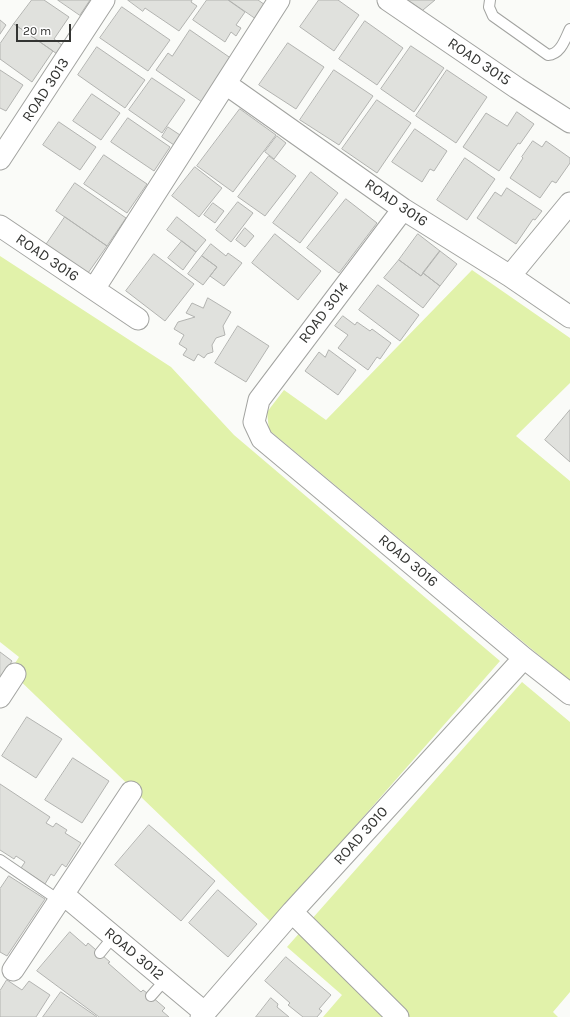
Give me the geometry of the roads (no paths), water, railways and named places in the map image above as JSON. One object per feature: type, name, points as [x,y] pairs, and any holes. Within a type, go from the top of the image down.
[{"type":"street","name":"ROAD 3013","points":[[0,159],[104,0]]},
{"type":"street","name":"ROAD 3016","points":[[94,289],[279,0]]},
{"type":"street","name":"ROAD 3015","points":[[388,0],[570,122]]},
{"type":"street","name":"ROAD 3016","points":[[226,84],[403,209],[510,276],[570,317]]},
{"type":"street","points":[[510,276],[570,203]]},
{"type":"street","name":"ROAD 3014","points":[[254,422],[259,400],[403,209]]},
{"type":"street","name":"ROAD 3016","points":[[0,226],[138,319]]},
{"type":"street","name":"ROAD 3016","points":[[254,422],[262,439],[524,658],[570,694]]},
{"type":"street","name":"ROAD 3010","points":[[202,1015],[292,912],[524,658]]},
{"type":"street","points":[[0,697],[15,674]]},
{"type":"street","points":[[13,970],[132,792]]},
{"type":"street","name":"ROAD 3012","points":[[62,898],[113,937],[165,980],[202,1015]]},
{"type":"street","points":[[292,912],[398,1017]]},
{"type":"lane","points":[[490,0],[489,7],[493,16],[548,55],[557,53],[570,29]]},
{"type":"lane","points":[[0,860],[62,898]]},
{"type":"lane","points":[[100,953],[113,937]]},
{"type":"lane","points":[[151,996],[165,980]]}]
